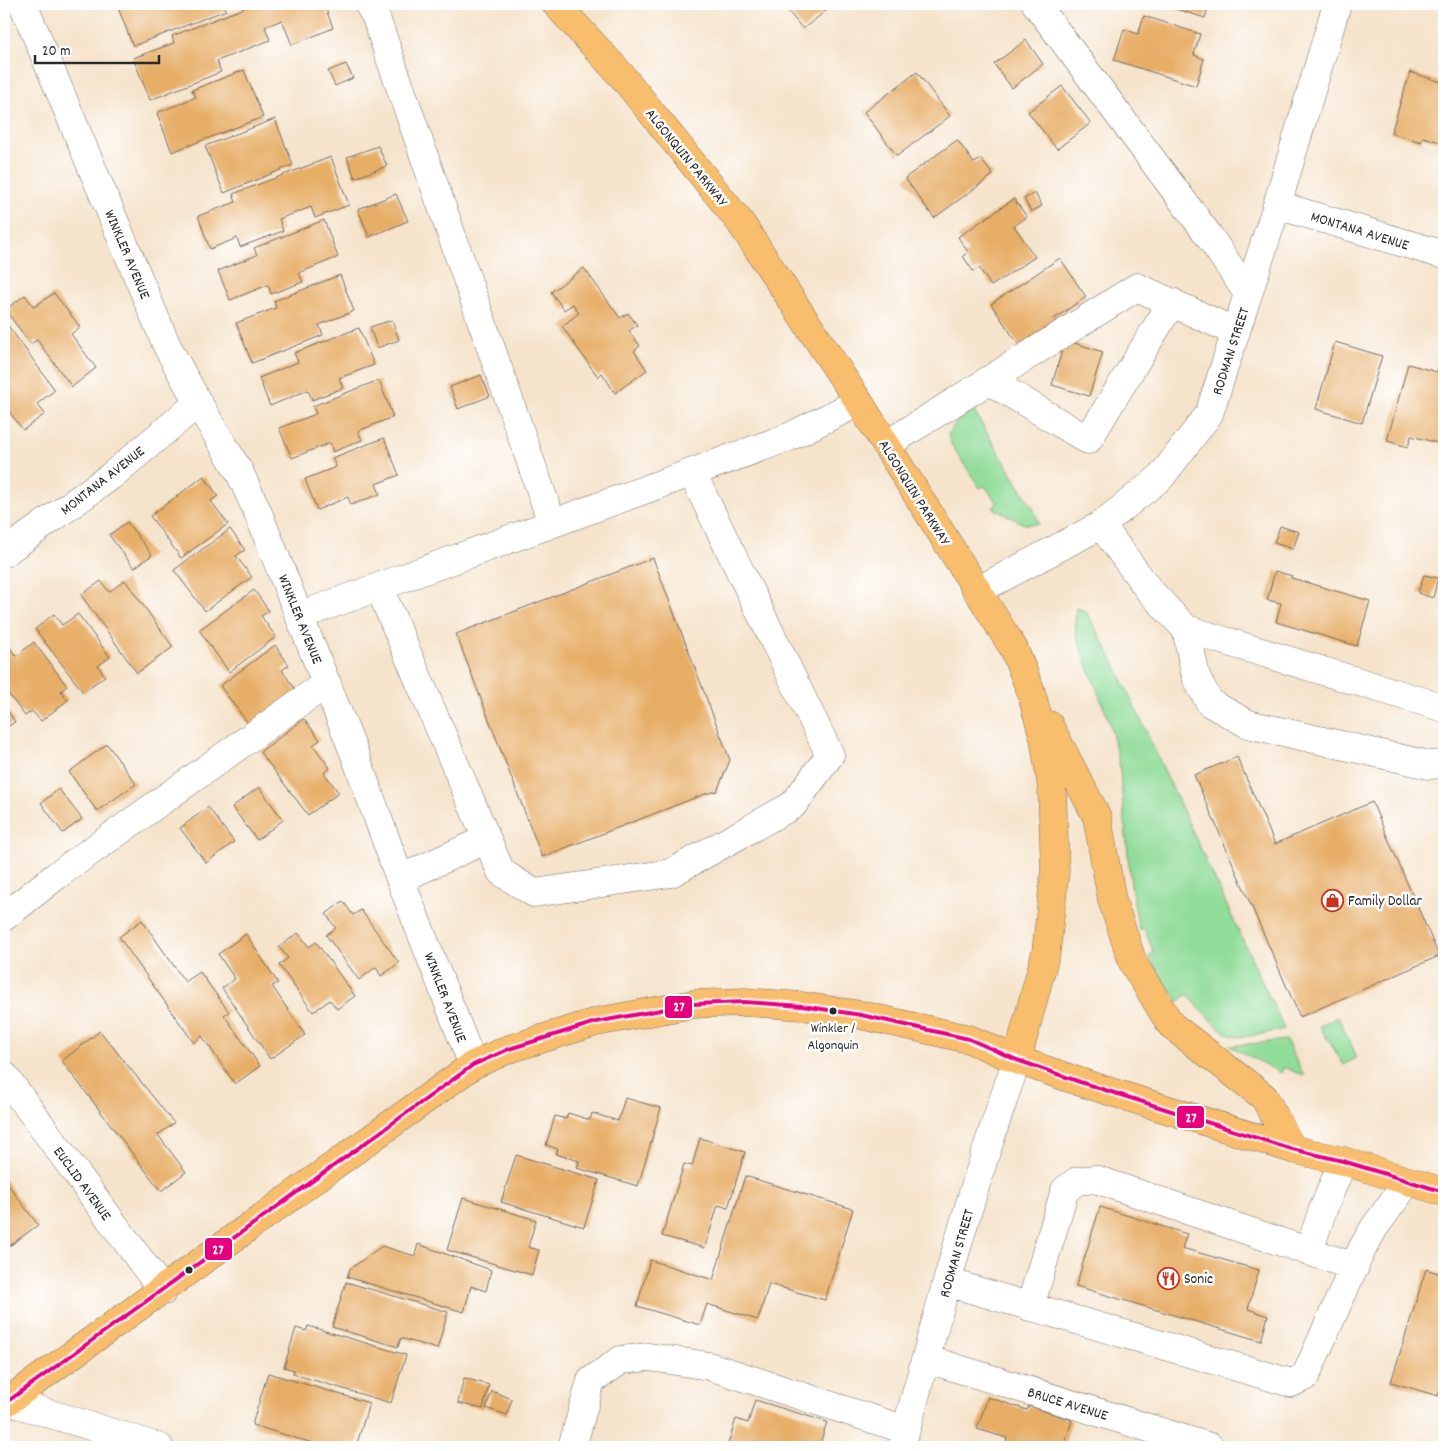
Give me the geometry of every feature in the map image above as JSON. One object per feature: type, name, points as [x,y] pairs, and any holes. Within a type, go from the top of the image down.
[{"type":"main road","name":"ALGONQUIN PARKWAY","points":[[556,4],[622,76],[740,222],[859,402],[1014,649],[1030,689],[1044,738],[1052,788],[1055,871],[1046,952],[1017,1060]]},
{"type":"main road","points":[[1030,689],[1098,817],[1112,900],[1134,963],[1171,1025],[1264,1097],[1292,1149]]},
{"type":"main road","points":[[6,1403],[473,1065],[509,1049],[596,1022],[693,1004],[745,1002],[810,1007],[861,1014],[969,1039],[1017,1060],[1083,1083],[1292,1149],[1343,1161],[1444,1192]]},
{"type":"street","name":"WINKLER AVENUE","points":[[23,4],[167,346],[198,403],[240,473],[258,514],[327,683],[400,879],[473,1065]]},
{"type":"street","points":[[368,4],[375,15],[552,523]]},
{"type":"street","points":[[1036,4],[1209,236],[1248,294]]},
{"type":"street","name":"RODMAN STREET","points":[[977,591],[1100,525],[1160,478],[1210,414],[1338,4]]},
{"type":"street","name":"MONTANA AVENUE","points":[[1276,205],[1444,256]]},
{"type":"street","points":[[886,445],[1137,286],[1236,332]]},
{"type":"street","points":[[988,380],[1088,440],[1172,302]]},
{"type":"street","points":[[299,616],[790,438],[859,402]]},
{"type":"street","name":"MONTANA AVENUE","points":[[4,553],[110,476],[198,403]]},
{"type":"street","points":[[379,587],[501,872],[534,893],[671,873],[793,805],[830,755],[692,473]]},
{"type":"street","points":[[1100,525],[1149,590],[1186,629],[1444,708]]},
{"type":"street","points":[[1186,629],[1196,677],[1210,703],[1248,724],[1428,765],[1444,764]]},
{"type":"street","points":[[4,917],[56,876],[327,683]]},
{"type":"street","points":[[400,879],[487,840]]},
{"type":"street","name":"RODMAN STREET","points":[[903,1439],[991,1134],[1017,1060]]},
{"type":"street","name":"EUCLID AVENUE","points":[[4,1075],[162,1291]]},
{"type":"street","points":[[1309,1250],[1343,1161]]},
{"type":"street","points":[[1030,1307],[1065,1190],[1077,1181],[1095,1179],[1355,1267]]},
{"type":"street","points":[[947,1282],[1291,1384],[1305,1378],[1362,1249],[1374,1228],[1408,1181]]},
{"type":"street","points":[[572,1447],[591,1381],[622,1360],[649,1357],[708,1366],[903,1439]]},
{"type":"street","name":"BRUCE AVENUE","points":[[927,1359],[1210,1447]]},
{"type":"street","points":[[6,1403],[159,1447]]},
{"type":"green space","points":[[973,410],[1034,510],[1039,524],[1024,524],[993,508],[997,503],[985,486],[980,488],[951,444],[948,435],[951,430],[959,420]]},
{"type":"green space","points":[[1076,608],[1086,611],[1114,662],[1284,1029],[1245,1037],[1233,1036],[1227,1033],[1209,1018],[1187,994],[1179,1002],[1162,979],[1149,956],[1154,953],[1144,928],[1139,930],[1131,886],[1119,762],[1110,724],[1077,638]]},
{"type":"green space","points":[[1338,1017],[1357,1057],[1344,1065],[1319,1026]]},
{"type":"green space","points":[[1286,1040],[1304,1076],[1284,1067],[1281,1073],[1230,1046]]},
{"type":"building","points":[[224,4],[226,10],[133,46],[117,5]]},
{"type":"building","points":[[255,4],[324,4],[333,28],[292,45],[282,20],[265,27],[270,40],[217,61],[221,72],[150,100],[133,58],[174,43],[172,36]]},
{"type":"building","points":[[782,4],[834,4],[803,29]]},
{"type":"building","points":[[1160,4],[1209,4],[1205,18]]},
{"type":"building","points":[[1144,16],[1200,34],[1194,55],[1204,59],[1196,86],[1114,60],[1124,29],[1138,34]]},
{"type":"building","points":[[1026,40],[1043,64],[1012,88],[994,64]]},
{"type":"building","points":[[346,64],[353,78],[335,86],[328,71]]},
{"type":"building","points":[[244,70],[263,117],[172,152],[157,113],[196,97],[192,90]]},
{"type":"building","points":[[917,72],[950,116],[897,156],[864,112]]},
{"type":"building","points":[[1410,72],[1444,83],[1443,143],[1423,137],[1421,142],[1391,133]]},
{"type":"building","points":[[1062,86],[1091,123],[1057,149],[1028,112]]},
{"type":"building","points":[[275,119],[293,165],[224,193],[205,146]]},
{"type":"building","points":[[957,140],[974,163],[981,159],[993,175],[934,218],[905,178]]},
{"type":"building","points":[[378,146],[387,166],[355,178],[347,157]]},
{"type":"building","points":[[331,157],[349,205],[315,218],[311,207],[279,219],[283,231],[240,247],[237,238],[210,249],[198,216],[236,202],[233,194]]},
{"type":"building","points":[[1035,193],[1042,206],[1031,212],[1024,199]]},
{"type":"building","points":[[396,194],[408,221],[369,237],[358,209]]},
{"type":"building","points":[[1014,199],[1027,217],[1014,226],[1035,257],[991,286],[979,268],[973,271],[963,256],[968,252],[958,237]]},
{"type":"building","points":[[324,220],[338,257],[299,273],[303,282],[271,294],[268,285],[230,300],[218,271],[257,255],[254,248]]},
{"type":"building","points":[[1060,258],[1086,297],[1054,319],[1058,325],[1022,350],[991,304]]},
{"type":"building","points":[[584,268],[620,318],[628,313],[637,325],[629,331],[640,346],[634,351],[647,370],[615,393],[602,373],[598,377],[562,326],[579,313],[573,304],[564,310],[551,292]]},
{"type":"building","points":[[340,275],[354,311],[319,325],[323,335],[252,363],[236,323],[276,308],[274,301]]},
{"type":"building","points":[[54,293],[80,327],[71,334],[96,368],[72,387],[37,340],[31,344],[5,310],[25,295],[34,307]]},
{"type":"building","points":[[4,320],[55,390],[37,404],[45,414],[23,430],[4,405]]},
{"type":"building","points":[[392,320],[399,340],[377,348],[370,327]]},
{"type":"building","points":[[359,328],[374,365],[339,378],[343,388],[312,400],[308,390],[270,406],[259,378],[298,362],[294,353]]},
{"type":"building","points":[[1065,340],[1103,352],[1089,396],[1052,385]]},
{"type":"building","points":[[1335,342],[1382,356],[1362,423],[1316,409]]},
{"type":"building","points":[[1439,361],[1444,362],[1444,415],[1441,426],[1444,427],[1444,435],[1442,444],[1411,436],[1408,447],[1387,441],[1408,364],[1437,372]]},
{"type":"building","points":[[481,375],[490,396],[458,409],[450,387]]},
{"type":"building","points":[[379,380],[393,417],[358,431],[362,440],[333,452],[330,443],[292,458],[279,428],[316,414],[313,406]]},
{"type":"building","points":[[384,438],[399,475],[376,484],[380,494],[351,505],[348,497],[317,510],[305,479],[336,467],[332,458]]},
{"type":"building","points":[[204,476],[218,496],[211,501],[228,524],[181,558],[150,516]]},
{"type":"building","points":[[127,522],[152,555],[134,568],[109,535]]},
{"type":"building","points":[[1280,526],[1299,532],[1293,549],[1274,543]]},
{"type":"building","points":[[230,529],[245,550],[236,556],[252,577],[205,611],[174,570]]},
{"type":"building","points":[[653,558],[730,760],[717,791],[542,857],[456,634]]},
{"type":"building","points":[[1275,571],[1292,576],[1291,578],[1370,601],[1357,646],[1276,622],[1281,603],[1267,600]]},
{"type":"building","points":[[1424,575],[1438,578],[1433,598],[1418,593]]},
{"type":"building","points":[[125,580],[173,647],[137,673],[81,595],[101,581],[109,592]]},
{"type":"building","points":[[254,590],[269,611],[261,616],[276,637],[229,672],[199,630]]},
{"type":"building","points":[[54,614],[62,625],[78,614],[110,657],[98,666],[105,676],[83,692],[35,629]]},
{"type":"building","points":[[34,642],[67,686],[61,691],[68,700],[41,721],[32,711],[25,716],[4,688],[4,651],[9,647],[16,656]]},
{"type":"building","points":[[275,645],[289,665],[282,670],[297,692],[250,726],[220,686]]},
{"type":"building","points":[[4,705],[15,722],[4,729]]},
{"type":"building","points":[[304,719],[320,740],[313,745],[330,768],[324,773],[339,793],[308,815],[260,752]]},
{"type":"building","points":[[107,744],[136,784],[97,811],[69,772]]},
{"type":"building","name":"Family Dollar","points":[[1237,757],[1275,844],[1372,802],[1439,956],[1300,1017],[1194,775]]},
{"type":"building","points":[[259,787],[283,820],[257,840],[232,807]]},
{"type":"building","points":[[59,789],[82,819],[63,833],[41,803]]},
{"type":"building","points":[[208,807],[234,842],[206,863],[180,828]]},
{"type":"building","points":[[343,901],[353,915],[361,910],[399,963],[381,976],[376,967],[359,980],[326,935],[336,928],[326,914]]},
{"type":"building","points":[[142,920],[185,982],[200,972],[229,1012],[224,1015],[260,1066],[235,1084],[202,1036],[194,1043],[119,937]]},
{"type":"building","points":[[298,933],[309,947],[316,942],[355,996],[337,1009],[330,1000],[313,1012],[279,965],[288,958],[279,947]]},
{"type":"building","points":[[246,934],[278,983],[272,986],[305,1035],[270,1059],[222,988],[235,979],[218,954]]},
{"type":"building","points":[[100,1031],[174,1123],[158,1135],[186,1172],[161,1191],[62,1061]]},
{"type":"building","points":[[625,1098],[661,1108],[638,1186],[577,1168],[579,1161],[556,1154],[558,1149],[546,1145],[555,1116],[566,1119],[568,1113],[590,1120],[592,1113],[618,1121]]},
{"type":"building","points":[[700,1138],[745,1152],[728,1208],[718,1205],[705,1248],[662,1236],[684,1164],[692,1166]]},
{"type":"building","points":[[516,1155],[599,1180],[584,1227],[501,1202]]},
{"type":"building","points":[[745,1176],[853,1209],[825,1300],[769,1284],[758,1320],[707,1304],[700,1325],[637,1306],[650,1260],[713,1280]]},
{"type":"building","points":[[4,1179],[38,1225],[4,1250]]},
{"type":"building","points":[[463,1198],[536,1220],[528,1247],[539,1250],[532,1275],[447,1250]]},
{"type":"building","name":"Sonic","points":[[1100,1207],[1187,1234],[1182,1248],[1259,1270],[1248,1309],[1268,1316],[1261,1341],[1076,1286]]},
{"type":"building","points":[[418,1244],[491,1270],[486,1291],[471,1286],[464,1312],[347,1277],[350,1269],[382,1246],[415,1256]]},
{"type":"building","points":[[1426,1269],[1444,1275],[1444,1375],[1438,1396],[1391,1382]]},
{"type":"building","points":[[346,1282],[448,1312],[437,1349],[401,1338],[398,1347],[332,1327]]},
{"type":"building","points":[[308,1326],[406,1355],[391,1403],[293,1374],[294,1370],[284,1367],[296,1328],[306,1331]]},
{"type":"building","points":[[268,1373],[369,1403],[356,1447],[326,1447],[252,1425]]},
{"type":"building","points":[[464,1378],[489,1385],[483,1409],[458,1403]]},
{"type":"building","points":[[492,1391],[512,1399],[507,1415],[486,1408]]},
{"type":"building","points":[[988,1397],[1027,1410],[1029,1406],[1072,1420],[1064,1447],[1007,1447],[1004,1446],[1007,1438],[977,1429]]},
{"type":"building","points":[[755,1400],[827,1422],[819,1447],[727,1447],[736,1419],[748,1423]]},
{"type":"transit line","name":"27","points":[[4,1404],[473,1065],[509,1049],[596,1022],[693,1004],[745,1002],[802,1006],[861,1015],[969,1039],[1017,1060],[1083,1083],[1292,1149],[1343,1161],[1444,1192]]},
{"type":"place","name":"Family Dollar","points":[[1332,900]]},
{"type":"place","name":"Winkler / Algonquin","points":[[833,1011]]},
{"type":"place","name":"Sonic","points":[[1168,1278]]}]
